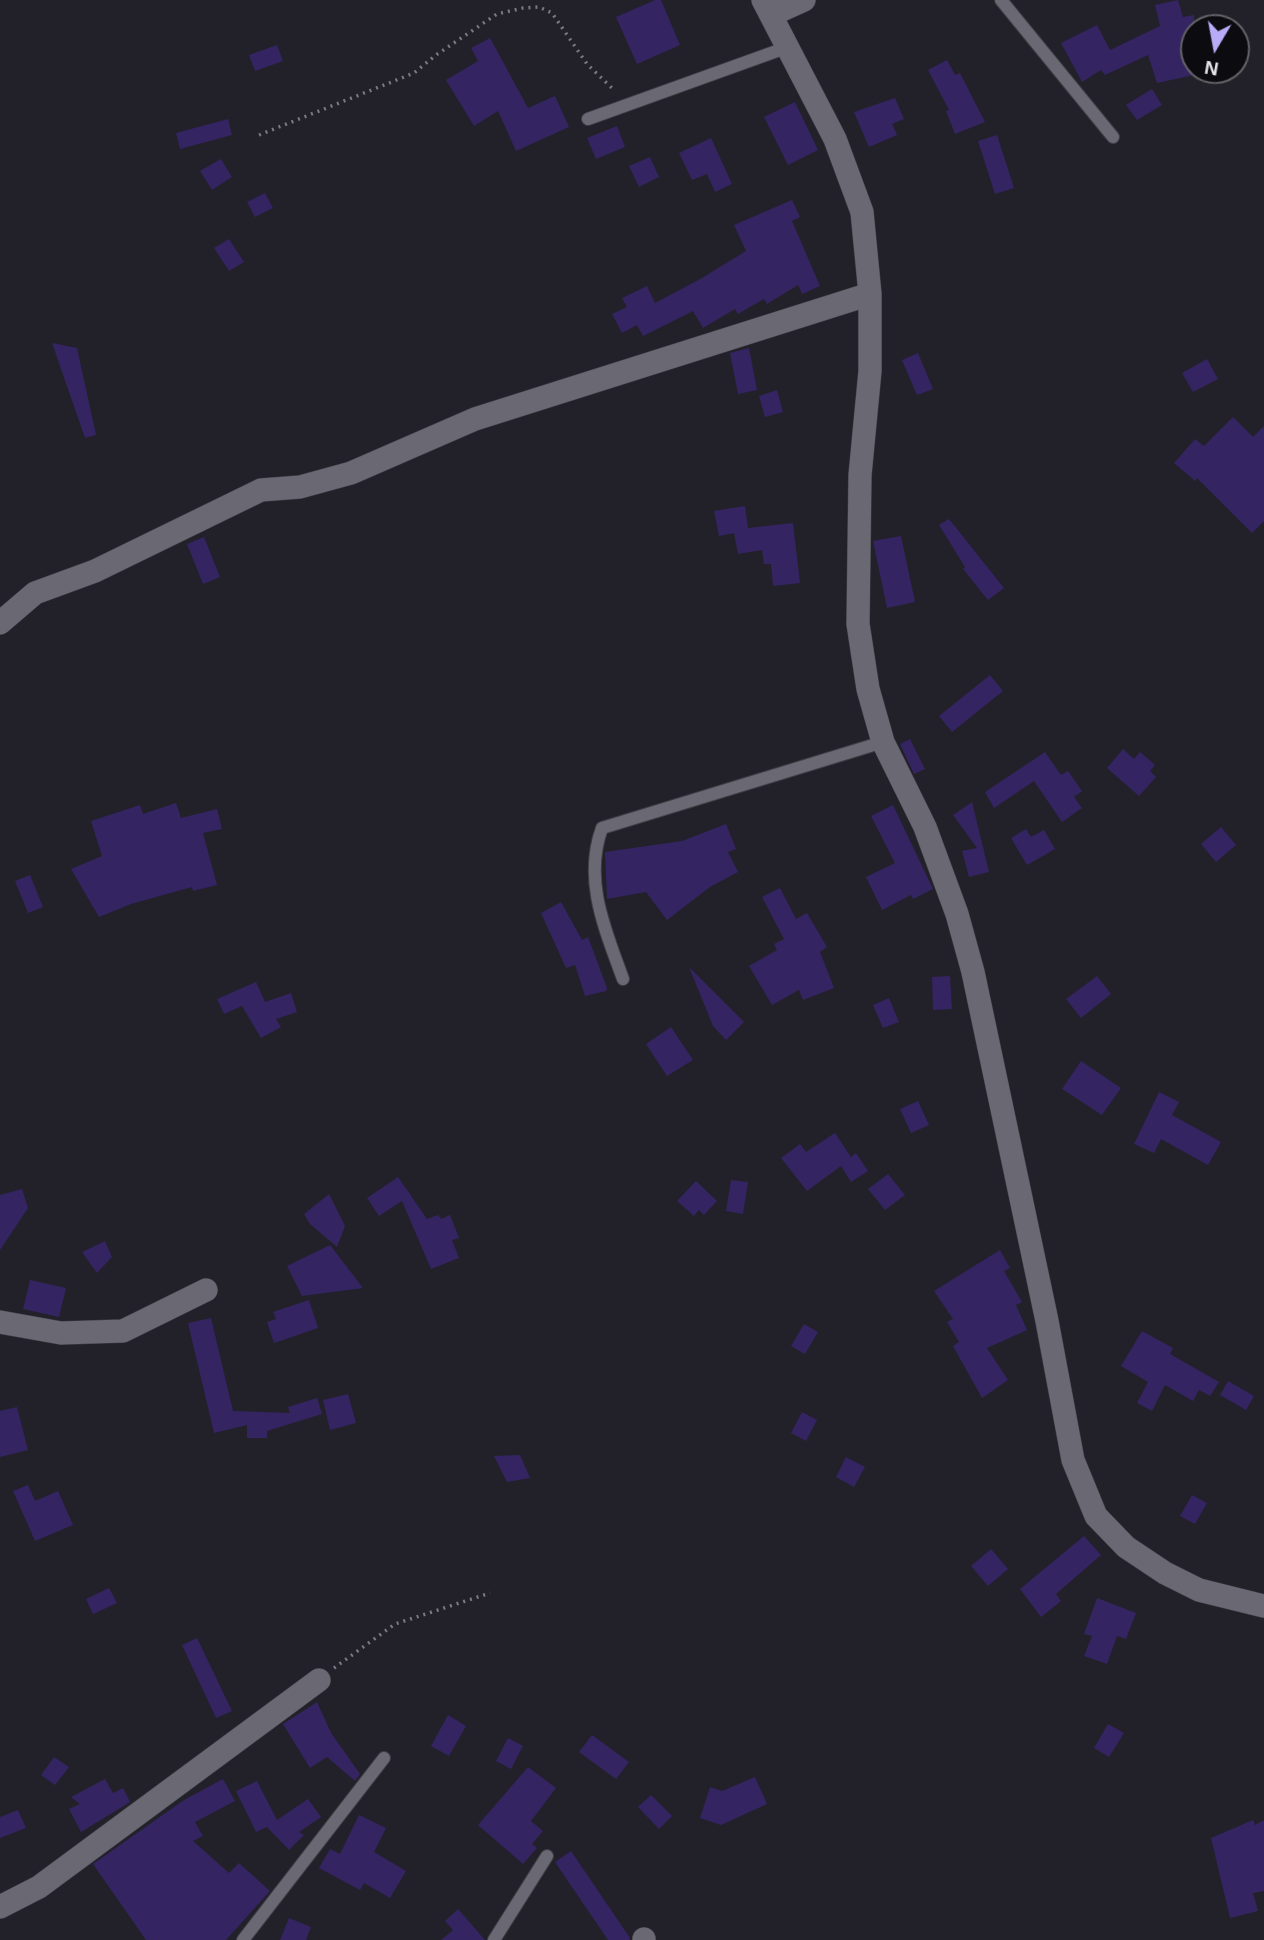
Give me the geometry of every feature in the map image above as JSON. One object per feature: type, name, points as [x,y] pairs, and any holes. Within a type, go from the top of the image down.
[{"type":"street","points":[[803,0],[768,7],[835,139],[862,212],[870,294],[870,371],[860,475],[858,624],[868,689],[883,742],[925,827],[957,914],[973,972],[1039,1281],[1073,1460],[1096,1516],[1126,1547],[1165,1573],[1199,1590],[1264,1606]]},
{"type":"street","points":[[0,622],[35,593],[95,570],[261,490],[300,487],[351,473],[475,419],[870,294]]},
{"type":"street","points":[[0,1322],[61,1334],[123,1331],[206,1290]]},
{"type":"street","points":[[0,1907],[39,1888],[318,1680]]},
{"type":"lane","points":[[1001,0],[1113,137]]},
{"type":"lane","points":[[587,119],[788,47]]},
{"type":"lane","points":[[623,979],[596,895],[593,852],[602,828],[883,742]]},
{"type":"lane","points":[[243,1940],[384,1758]]},
{"type":"lane","points":[[494,1940],[547,1856]]},
{"type":"path","points":[[259,135],[414,73],[497,15],[523,8],[539,7],[552,13],[587,64],[630,104]]},
{"type":"path","points":[[318,1680],[395,1624],[490,1592]]},
{"type":"building","points":[[655,0],[661,0],[680,45],[637,64],[616,17]]},
{"type":"building","points":[[1178,0],[1182,14],[1180,14],[1180,78],[1157,83],[1148,55],[1105,75],[1101,70],[1082,82],[1061,43],[1097,25],[1110,50],[1160,26],[1155,5]]},
{"type":"building","points":[[490,38],[528,108],[555,96],[569,127],[516,151],[498,111],[474,126],[446,80],[478,61],[471,48]]},
{"type":"building","points":[[277,45],[283,61],[255,71],[249,55]]},
{"type":"building","points":[[947,60],[955,75],[960,73],[985,122],[955,134],[946,111],[949,110],[928,70]]},
{"type":"building","points":[[1152,89],[1162,105],[1137,120],[1126,105]]},
{"type":"building","points":[[895,98],[904,119],[892,124],[897,135],[869,147],[854,112]]},
{"type":"building","points":[[795,102],[818,150],[788,165],[764,117]]},
{"type":"building","points":[[228,119],[232,135],[180,149],[176,133]]},
{"type":"building","points":[[617,126],[625,147],[596,159],[587,138]]},
{"type":"building","points":[[997,135],[1014,188],[995,194],[978,141]]},
{"type":"building","points":[[711,138],[732,184],[715,192],[707,174],[692,180],[679,153]]},
{"type":"building","points":[[650,157],[659,177],[639,187],[629,166]]},
{"type":"building","points":[[221,159],[232,177],[212,190],[200,171]]},
{"type":"building","points":[[265,193],[273,208],[255,217],[247,202]]},
{"type":"building","points":[[792,200],[800,217],[792,221],[820,286],[802,294],[798,285],[767,304],[764,299],[738,314],[735,309],[703,328],[693,311],[643,336],[637,325],[622,333],[612,314],[627,307],[622,298],[647,286],[655,303],[702,278],[746,251],[734,225]]},
{"type":"building","points":[[229,239],[244,262],[229,271],[214,248]]},
{"type":"building","points":[[52,343],[77,348],[96,435],[85,438]]},
{"type":"building","points":[[749,348],[757,390],[738,394],[730,353]]},
{"type":"building","points":[[918,353],[933,389],[917,395],[902,360]]},
{"type":"building","points":[[1207,359],[1218,379],[1193,392],[1182,373]]},
{"type":"building","points":[[777,390],[783,412],[765,417],[759,396]]},
{"type":"building","points":[[1233,417],[1253,437],[1264,426],[1264,521],[1252,533],[1197,478],[1195,481],[1174,463],[1195,439],[1204,446]]},
{"type":"building","points":[[745,506],[748,528],[793,523],[800,583],[773,586],[771,564],[764,564],[762,550],[738,554],[734,533],[719,536],[714,511]]},
{"type":"building","points":[[949,519],[1004,588],[988,600],[963,569],[965,567],[939,525]]},
{"type":"building","points":[[901,536],[915,602],[887,608],[873,541]]},
{"type":"building","points":[[204,537],[220,577],[203,584],[187,544]]},
{"type":"building","points":[[990,675],[1003,691],[952,732],[939,716]]},
{"type":"building","points":[[910,739],[925,769],[914,774],[900,744]]},
{"type":"building","points":[[1123,749],[1134,759],[1140,752],[1155,765],[1150,771],[1156,777],[1139,796],[1107,768]]},
{"type":"building","points":[[1045,752],[1061,775],[1068,771],[1082,791],[1074,797],[1082,808],[1062,822],[1034,781],[994,808],[985,792]]},
{"type":"building","points":[[972,802],[989,872],[969,877],[962,851],[977,848],[953,815]]},
{"type":"building","points":[[176,803],[181,818],[217,809],[222,829],[203,833],[217,885],[193,891],[192,887],[131,904],[99,917],[71,869],[102,856],[91,821],[140,805],[143,814]]},
{"type":"building","points":[[893,805],[933,889],[913,899],[911,895],[882,910],[866,877],[895,863],[871,816]]},
{"type":"building","points":[[726,824],[736,849],[728,852],[738,872],[710,887],[667,920],[646,892],[607,899],[605,852],[682,841]]},
{"type":"building","points":[[1221,827],[1236,845],[1216,862],[1201,844]]},
{"type":"building","points":[[1026,829],[1031,837],[1044,830],[1055,849],[1027,865],[1011,838]]},
{"type":"building","points":[[30,875],[43,907],[28,913],[15,881]]},
{"type":"building","points":[[780,888],[796,919],[807,913],[827,947],[820,952],[834,988],[803,1000],[799,990],[772,1005],[749,966],[777,950],[774,944],[784,939],[762,897]]},
{"type":"building","points":[[561,902],[582,940],[588,937],[606,991],[585,996],[575,965],[566,968],[541,913]]},
{"type":"building","points":[[689,967],[744,1022],[726,1040],[713,1026]]},
{"type":"building","points":[[950,976],[952,1009],[933,1010],[932,977]]},
{"type":"building","points":[[1097,976],[1111,994],[1081,1018],[1066,999]]},
{"type":"building","points":[[256,982],[265,1002],[291,993],[297,1012],[276,1019],[281,1027],[261,1038],[242,1006],[224,1014],[217,999]]},
{"type":"building","points":[[889,998],[899,1022],[883,1028],[873,1005]]},
{"type":"building","points":[[671,1027],[693,1060],[667,1076],[646,1044]]},
{"type":"building","points":[[1081,1061],[1121,1088],[1102,1115],[1062,1089]]},
{"type":"building","points":[[1159,1092],[1179,1102],[1172,1115],[1221,1142],[1208,1165],[1161,1139],[1154,1153],[1134,1144]]},
{"type":"building","points":[[918,1101],[929,1125],[911,1133],[900,1109]]},
{"type":"building","points":[[835,1133],[851,1157],[856,1153],[868,1171],[851,1182],[841,1166],[807,1191],[781,1158],[800,1144],[806,1152]]},
{"type":"building","points":[[888,1174],[905,1195],[885,1210],[868,1189]]},
{"type":"building","points":[[398,1177],[427,1219],[438,1215],[441,1219],[450,1215],[459,1238],[452,1240],[459,1258],[431,1269],[402,1201],[379,1216],[367,1198]]},
{"type":"building","points":[[731,1180],[748,1182],[743,1214],[726,1211]]},
{"type":"building","points":[[696,1181],[717,1201],[704,1215],[699,1210],[694,1216],[677,1201]]},
{"type":"building","points":[[22,1189],[28,1208],[0,1250],[0,1195]]},
{"type":"building","points":[[329,1194],[345,1226],[337,1247],[310,1224],[304,1214]]},
{"type":"building","points":[[105,1241],[112,1257],[97,1273],[82,1252]]},
{"type":"building","points":[[330,1245],[363,1288],[302,1296],[287,1266]]},
{"type":"building","points":[[1000,1250],[1010,1268],[1004,1271],[1022,1302],[1016,1305],[1027,1330],[987,1348],[1008,1380],[982,1398],[953,1346],[959,1342],[947,1322],[953,1319],[934,1291]]},
{"type":"building","points":[[30,1280],[66,1288],[59,1317],[23,1309]]},
{"type":"building","points":[[309,1300],[318,1328],[274,1343],[267,1322],[276,1319],[273,1312]]},
{"type":"building","points":[[211,1318],[233,1411],[290,1413],[288,1407],[317,1398],[322,1414],[267,1431],[267,1438],[247,1438],[247,1425],[214,1433],[188,1323]]},
{"type":"building","points":[[804,1324],[818,1332],[805,1354],[791,1346]]},
{"type":"building","points":[[1142,1331],[1173,1348],[1170,1354],[1219,1382],[1210,1396],[1199,1390],[1193,1401],[1165,1385],[1152,1411],[1137,1403],[1148,1382],[1121,1366]]},
{"type":"building","points":[[1228,1381],[1254,1396],[1246,1410],[1220,1395]]},
{"type":"building","points":[[348,1394],[356,1423],[330,1430],[323,1400]]},
{"type":"building","points":[[17,1407],[28,1450],[0,1457],[0,1411]]},
{"type":"building","points":[[802,1412],[817,1420],[806,1441],[791,1433]]},
{"type":"building","points":[[520,1455],[530,1478],[507,1482],[494,1456]]},
{"type":"building","points":[[846,1457],[865,1467],[854,1487],[836,1477]]},
{"type":"building","points":[[28,1485],[35,1501],[58,1491],[73,1525],[35,1541],[13,1491]]},
{"type":"building","points":[[1192,1495],[1207,1503],[1195,1524],[1180,1516]]},
{"type":"building","points":[[1084,1536],[1101,1555],[1056,1594],[1061,1601],[1041,1617],[1020,1589]]},
{"type":"building","points":[[991,1549],[1008,1569],[988,1586],[971,1566]]},
{"type":"building","points":[[109,1588],[117,1603],[93,1614],[86,1599]]},
{"type":"building","points":[[1097,1598],[1136,1613],[1126,1639],[1117,1636],[1107,1664],[1084,1656],[1092,1636],[1084,1634]]},
{"type":"building","points":[[197,1638],[232,1711],[216,1718],[182,1645]]},
{"type":"building","points":[[317,1702],[331,1733],[360,1774],[355,1781],[327,1757],[310,1768],[283,1724]]},
{"type":"building","points":[[448,1715],[466,1726],[449,1756],[431,1746]]},
{"type":"building","points":[[1108,1724],[1124,1733],[1109,1757],[1094,1748]]},
{"type":"building","points":[[592,1735],[629,1762],[616,1779],[579,1752]]},
{"type":"building","points":[[508,1738],[523,1746],[511,1769],[496,1761]]},
{"type":"building","points":[[54,1757],[69,1767],[55,1785],[41,1775]]},
{"type":"building","points":[[528,1767],[556,1788],[531,1821],[543,1831],[532,1844],[537,1848],[523,1864],[478,1825]]},
{"type":"building","points":[[755,1777],[767,1804],[721,1825],[700,1818],[710,1787],[722,1791]]},
{"type":"building","points":[[105,1779],[113,1793],[123,1788],[130,1802],[81,1832],[69,1809],[80,1804],[71,1797]]},
{"type":"building","points":[[223,1779],[235,1801],[195,1822],[203,1836],[193,1841],[229,1873],[239,1863],[270,1891],[226,1940],[146,1940],[93,1864],[184,1800]]},
{"type":"building","points":[[257,1781],[277,1820],[308,1799],[321,1817],[299,1832],[304,1835],[289,1850],[267,1827],[256,1832],[236,1791]]},
{"type":"building","points":[[651,1795],[672,1816],[659,1829],[638,1807]]},
{"type":"building","points":[[18,1810],[26,1828],[0,1838],[0,1817]]},
{"type":"building","points":[[359,1815],[386,1828],[374,1852],[406,1871],[390,1898],[364,1883],[360,1890],[319,1868],[330,1849],[340,1854]]},
{"type":"building","points":[[1253,1820],[1255,1825],[1264,1820],[1264,1891],[1253,1893],[1258,1911],[1230,1918],[1211,1838]]},
{"type":"building","points":[[571,1851],[630,1940],[608,1940],[555,1862]]},
{"type":"building","points":[[458,1909],[485,1940],[441,1940],[453,1930],[445,1921]]},
{"type":"building","points":[[289,1918],[311,1927],[306,1940],[280,1940]]}]
